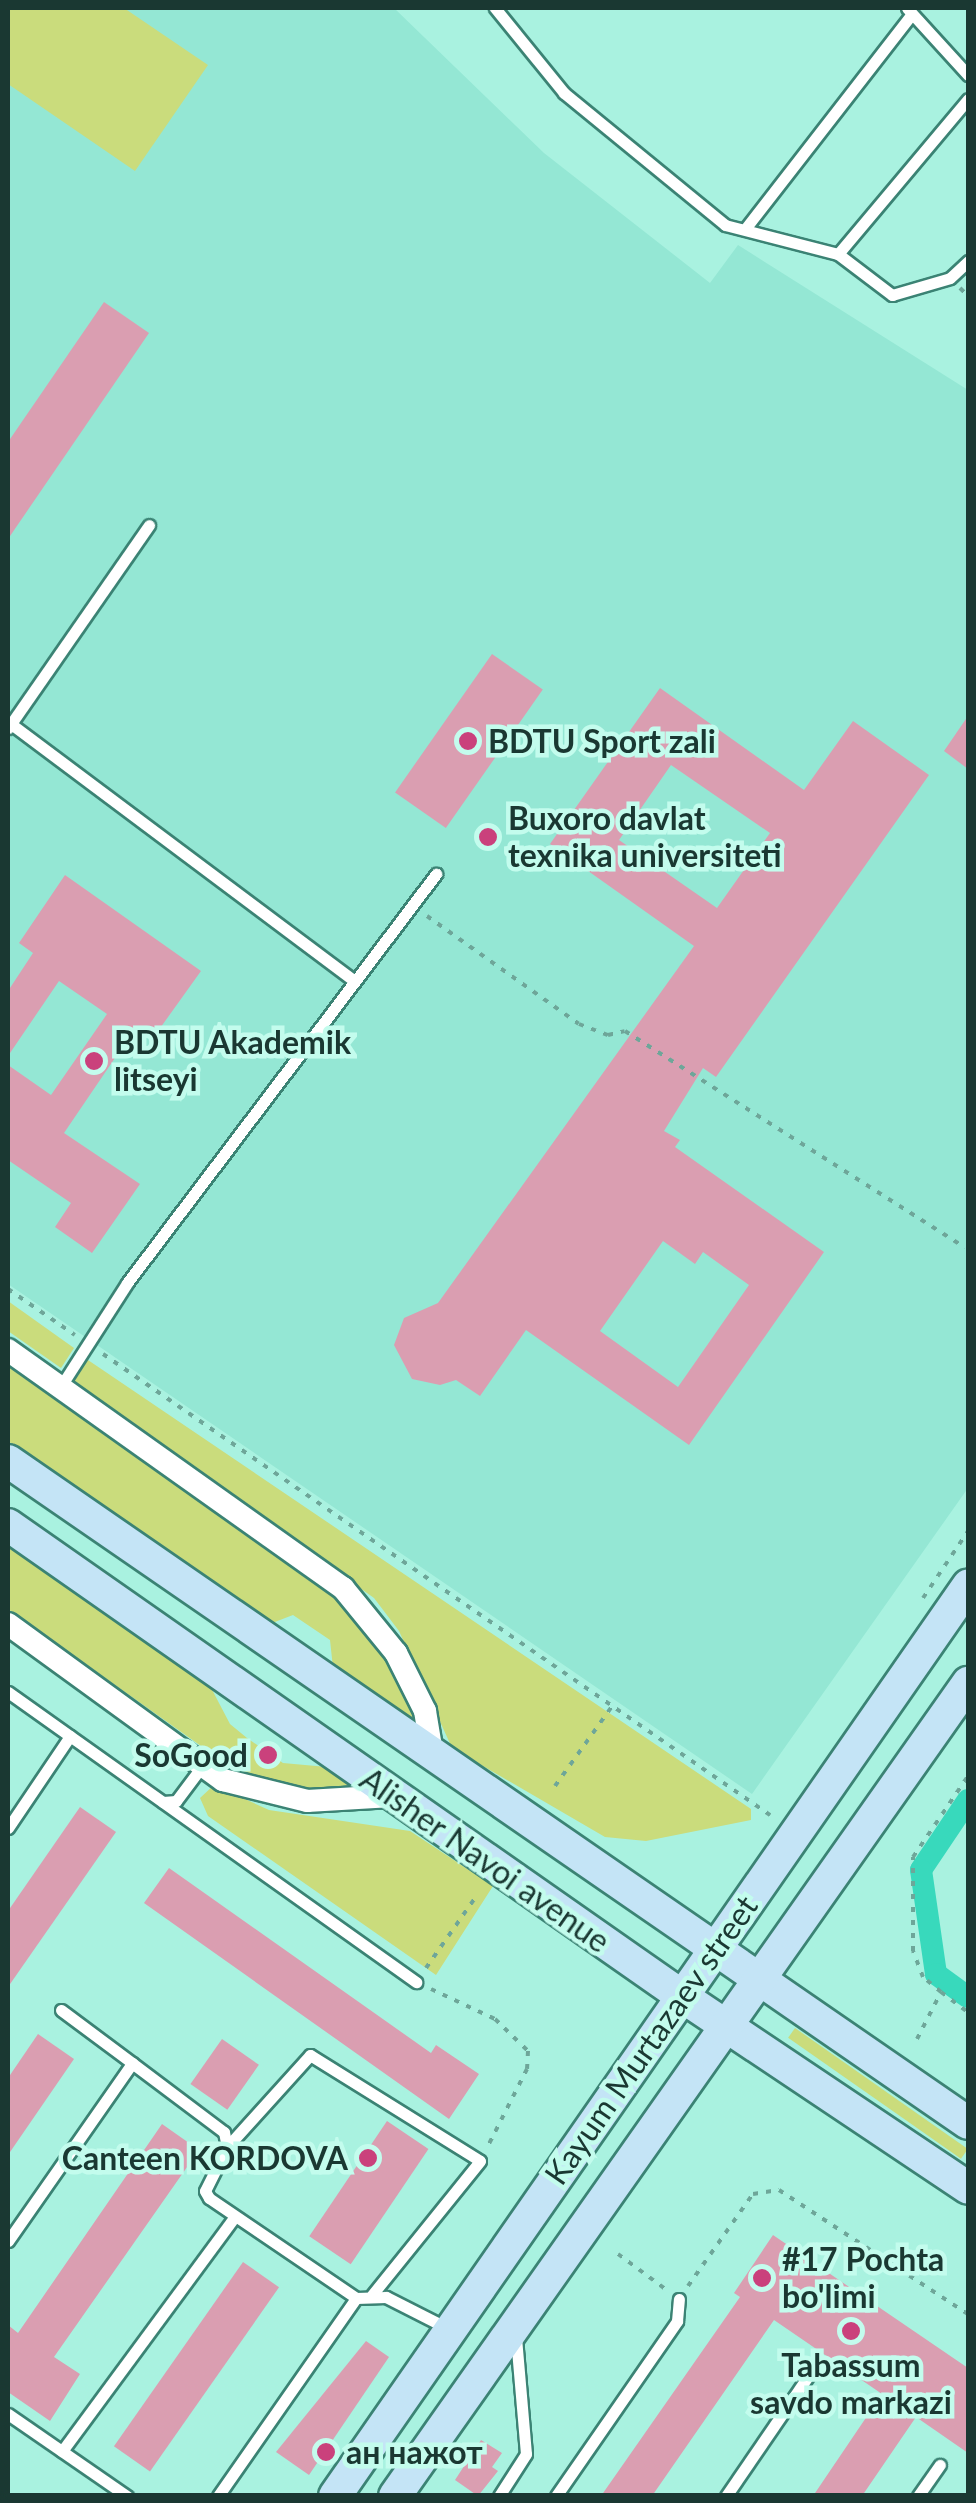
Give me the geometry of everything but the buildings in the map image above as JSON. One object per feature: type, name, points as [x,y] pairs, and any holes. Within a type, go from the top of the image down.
[{"type":"main road","name":"Alisher Navoi avenue","points":[[8,1461],[433,1758],[764,1980],[968,2123]]},
{"type":"main road","name":"Alisher Navoi avenue","points":[[8,1525],[682,1997],[968,2188]]},
{"type":"main road","name":"Kayum Murtazaev street","points":[[335,2496],[968,1586]]},
{"type":"main road","name":"Kayum Murtazaev street","points":[[395,2496],[730,2029],[968,1682]]},
{"type":"street","points":[[8,1350],[342,1588],[396,1653],[425,1711],[433,1758]]},
{"type":"street","points":[[8,1624],[224,1780],[288,1798],[346,1803],[392,1796]]},
{"type":"lane","points":[[495,8],[564,92],[726,224],[838,254],[892,295],[950,278],[968,260]]},
{"type":"lane","points":[[744,230],[909,11],[968,74]]},
{"type":"lane","points":[[838,254],[968,99]]},
{"type":"lane","points":[[149,525],[9,726],[352,979]]},
{"type":"lane","points":[[60,1386],[127,1283],[352,979],[436,874]]},
{"type":"lane","points":[[8,1692],[416,1982]]},
{"type":"lane","points":[[8,1828],[70,1736]]},
{"type":"lane","points":[[163,1802],[176,1801],[203,1765]]},
{"type":"lane","points":[[61,2010],[224,2132],[227,2147]]},
{"type":"lane","points":[[372,2295],[480,2161],[310,2055],[227,2147],[205,2190],[233,2219],[356,2298],[372,2295],[451,2330]]},
{"type":"lane","points":[[8,2241],[132,2063]]},
{"type":"lane","points":[[62,2451],[233,2219]]},
{"type":"lane","points":[[218,2496],[356,2298]]},
{"type":"lane","points":[[556,2496],[677,2321],[679,2299]]},
{"type":"lane","points":[[499,2496],[526,2454],[515,2326]]},
{"type":"lane","points":[[726,2496],[809,2375]]},
{"type":"lane","points":[[8,2414],[126,2496]]},
{"type":"lane","points":[[918,2496],[940,2464]]},
{"type":"path","points":[[411,905],[579,1024],[608,1035],[625,1031],[965,1248]]},
{"type":"path","points":[[8,1289],[614,1703],[770,1815]]},
{"type":"path","points":[[555,1786],[614,1703]]},
{"type":"path","points":[[968,1776],[913,1858],[913,1951],[923,1978],[968,2012]]},
{"type":"path","points":[[475,1898],[416,1982],[496,2019],[528,2051],[528,2069],[480,2161]]},
{"type":"path","points":[[917,2039],[941,1992]]},
{"type":"path","points":[[618,2254],[679,2299],[753,2194],[779,2190],[968,2314]]},
{"type":"shaded area","name":"Buxoro davlat texnika universiteti","points":[[8,8],[394,8],[544,153],[710,283],[738,245],[968,390],[968,1488],[752,1794],[8,1284]]},
{"type":"green space","points":[[8,8],[124,8],[208,65],[135,171],[8,84]]},
{"type":"green space","points":[[8,1301],[74,1348],[61,1368],[8,1331]]},
{"type":"green space","points":[[85,1358],[751,1809],[751,1820],[646,1841],[605,1837],[452,1748],[399,1631],[374,1598],[68,1380]]},
{"type":"green space","points":[[8,1366],[345,1604],[378,1645],[419,1725],[333,1668],[330,1640],[293,1615],[267,1625],[8,1441]]},
{"type":"green space","points":[[8,1542],[208,1682],[230,1724],[247,1738],[283,1763],[327,1767],[362,1792],[325,1795],[246,1775],[208,1751],[8,1609]]},
{"type":"green space","points":[[214,1785],[269,1810],[410,1831],[493,1886],[436,1975],[208,1816],[200,1798]]},
{"type":"green space","points":[[795,2028],[968,2149],[961,2159],[788,2038]]},
{"type":"waterway","points":[[968,1800],[921,1870],[936,1974],[968,1997]]},
{"type":"place","name":"BDTU Sport zali","points":[[468,741]]},
{"type":"place","name":"Buxoro davlat texnika universiteti","points":[[488,837]]},
{"type":"place","name":"BDTU Akademik litseyi","points":[[94,1061]]},
{"type":"place","name":"SoGood","points":[[268,1755]]},
{"type":"place","name":"Canteen KORDOVA","points":[[368,2158]]},
{"type":"place","name":"#17 Pochta bo'limi","points":[[762,2278]]},
{"type":"place","name":"Tabassum savdo markazi","points":[[851,2331]]},
{"type":"place","name":"ан нажот","points":[[326,2452]]}]
